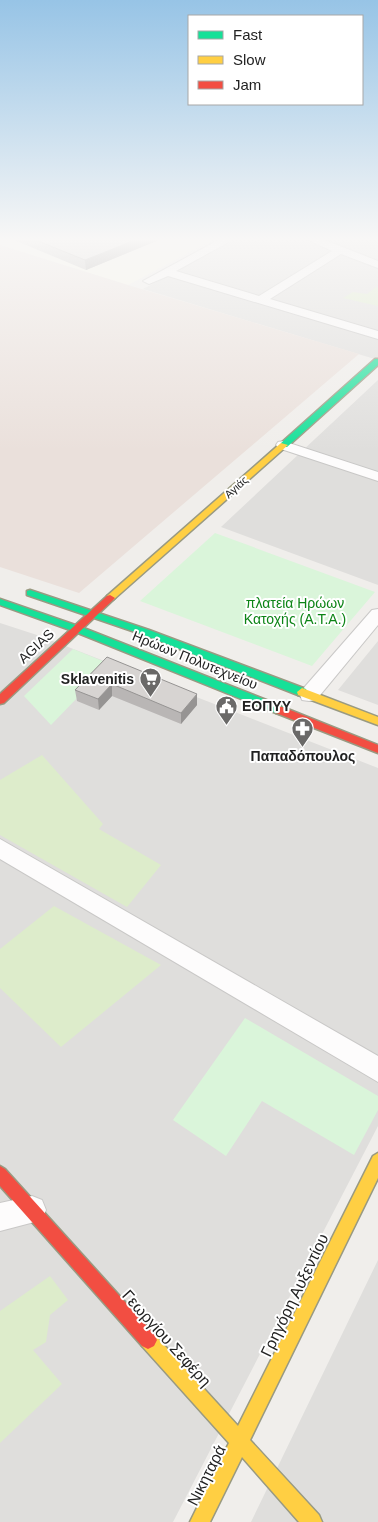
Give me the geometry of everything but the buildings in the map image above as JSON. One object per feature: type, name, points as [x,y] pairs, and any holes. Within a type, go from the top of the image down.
[{"type":"main road","name":"Αγιάς","points":[[94,614],[378,361]]},
{"type":"main road","name":"Ηρώων Πολυτεχνείου","points":[[16,589],[94,614],[378,722]]},
{"type":"main road","name":"Ηρώων Πολυτεχνείου","points":[[0,602],[77,629],[378,749]]},
{"type":"main road","name":"AGIAS","points":[[0,700],[94,614]]},
{"type":"main road","name":"Γρηγόρη Αυξεντίου","points":[[240,1443],[378,1161]]},
{"type":"main road","name":"Γεωργίου Σεφέρη","points":[[0,1174],[312,1522]]},
{"type":"main road","name":"Νικηταρά","points":[[207,1515],[240,1443]]},
{"type":"street","points":[[288,308],[378,335]]},
{"type":"street","points":[[283,445],[378,477]]},
{"type":"street","points":[[309,695],[378,614]]},
{"type":"street","points":[[0,848],[378,1070]]},
{"type":"street","points":[[0,1217],[32,1210]]},
{"type":"shaded area","points":[[0,308],[205,308],[359,354],[79,593],[0,567]]},
{"type":"shaded area","points":[[206,308],[378,308],[378,360]]},
{"type":"shaded area","points":[[378,380],[378,585],[221,527]]},
{"type":"shaded area","points":[[0,623],[40,636],[378,768],[378,1126],[173,1522],[0,1522]]},
{"type":"shaded area","points":[[378,641],[378,705],[338,690]]},
{"type":"shaded area","points":[[378,1260],[378,1522],[251,1522]]},
{"type":"green space","name":"πλατεία Ηρώων Κατοχής (Α.Τ.Α.)","points":[[215,533],[375,592],[312,666],[140,601]]},
{"type":"green space","points":[[73,649],[110,664],[51,725],[24,696]]},
{"type":"green space","points":[[42,755],[103,824],[99,829],[161,865],[127,907],[0,835],[0,780]]},
{"type":"green space","points":[[54,906],[161,965],[61,1047],[0,988],[0,949]]},
{"type":"green space","points":[[245,1018],[378,1096],[378,1110],[354,1155],[262,1101],[226,1156],[173,1120]]},
{"type":"green space","points":[[50,1276],[68,1300],[50,1315],[46,1342],[33,1350],[62,1384],[0,1443],[0,1311]]},
{"type":"traffic: fast","points":[[284,445],[378,361]]},
{"type":"traffic: fast","points":[[30,593],[145,632],[302,692]]},
{"type":"traffic: fast","points":[[0,602],[77,629],[280,710]]},
{"type":"traffic: slow","points":[[110,598],[284,445]]},
{"type":"traffic: slow","points":[[302,692],[378,721]]},
{"type":"traffic: slow","points":[[200,1522],[378,1161]]},
{"type":"traffic: slow","points":[[148,1340],[312,1522]]},
{"type":"traffic: jam","points":[[0,700],[110,598]]},
{"type":"traffic: jam","points":[[280,710],[378,749]]},
{"type":"traffic: jam","points":[[0,1174],[148,1340]]},
{"type":"place","name":"Sklavenitis","points":[[150,698]]},
{"type":"place","name":"ΕΟΠΥΥ","points":[[226,725]]},
{"type":"place","name":"Παπαδόπουλος","points":[[303,747]]}]
